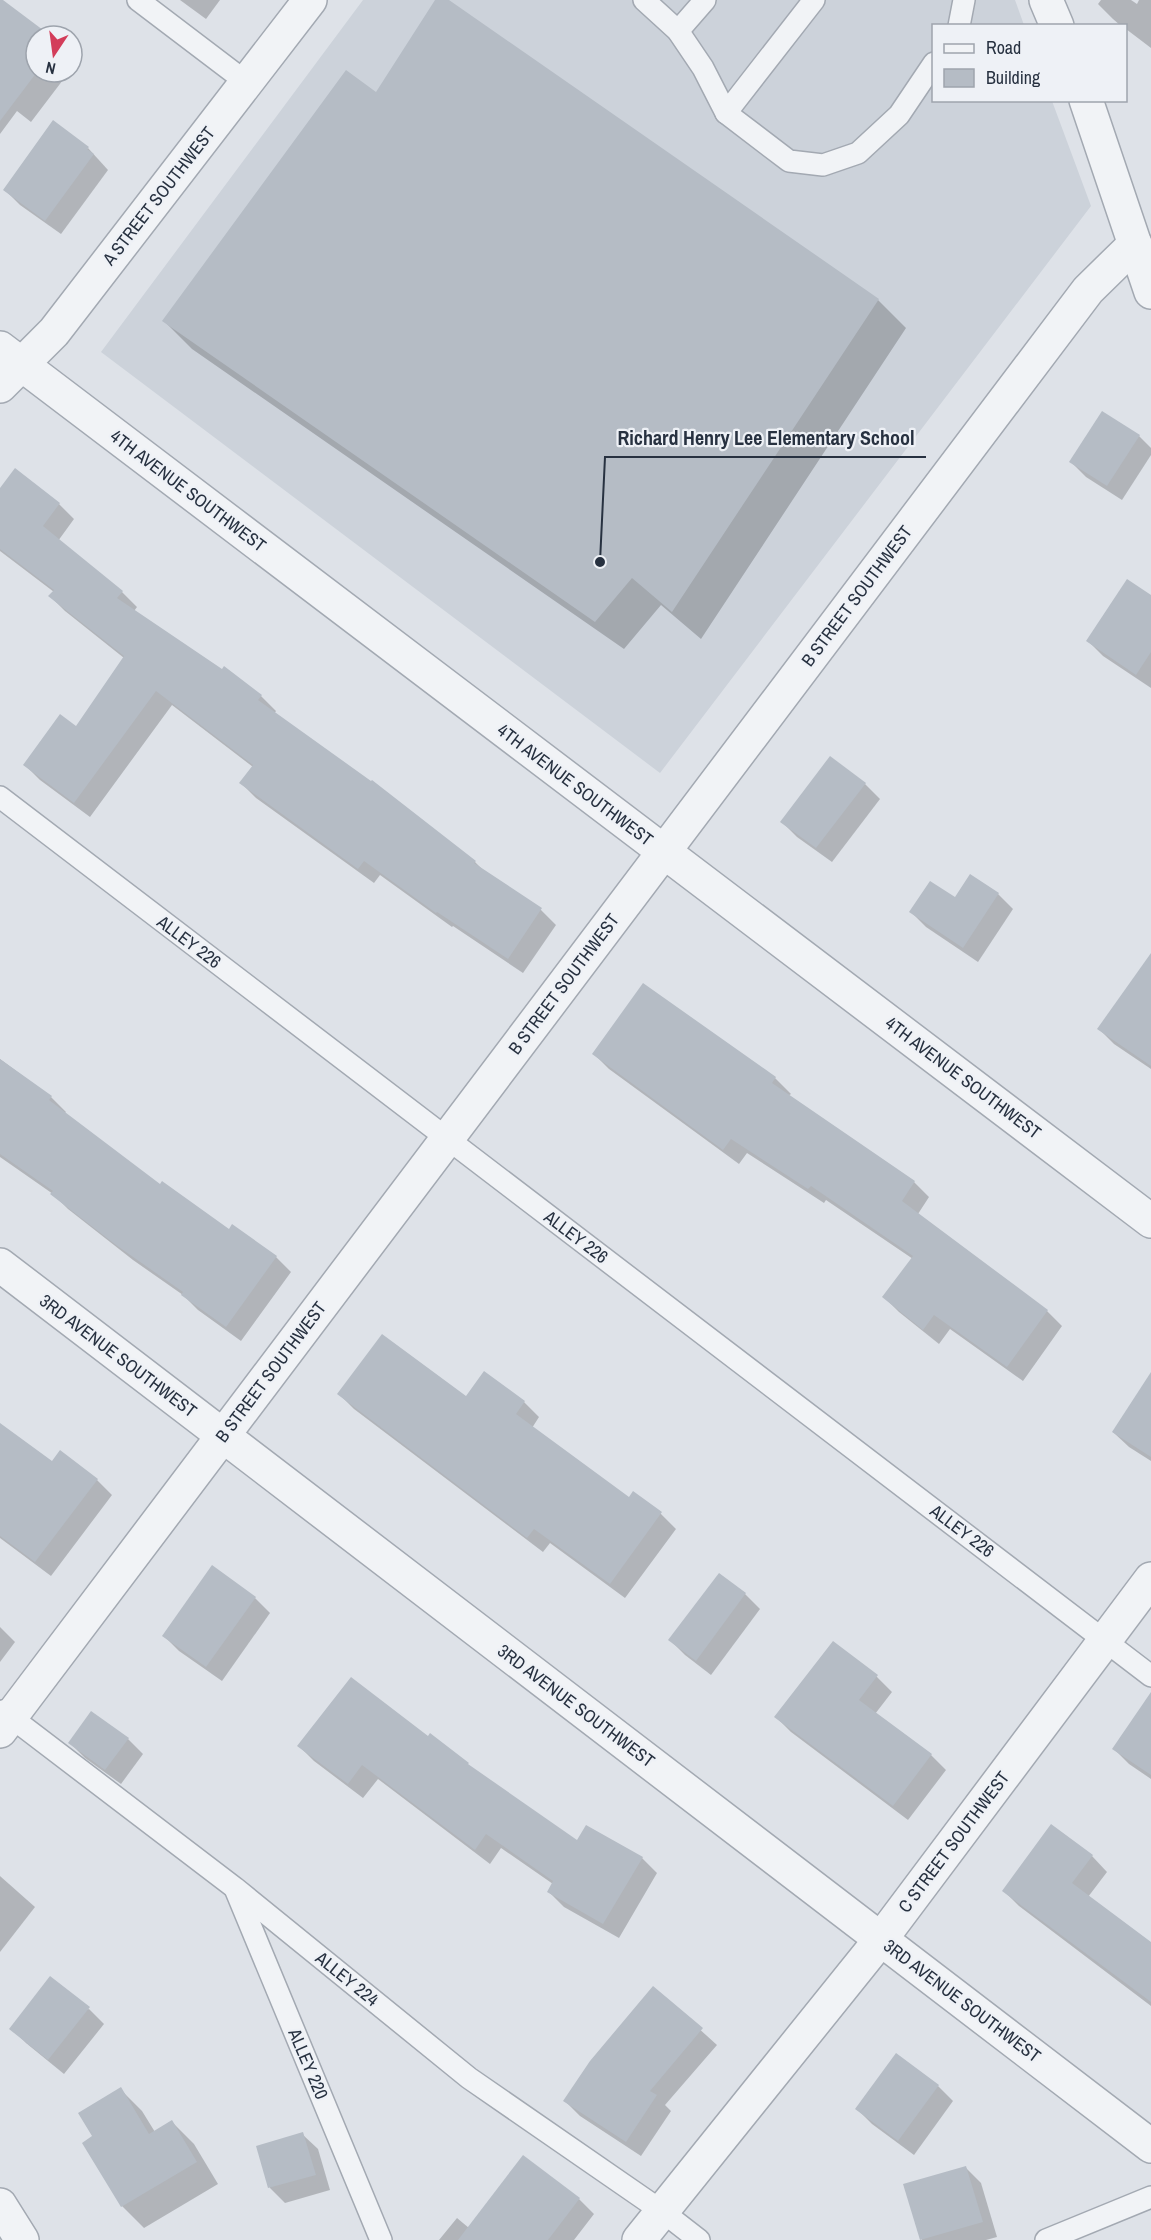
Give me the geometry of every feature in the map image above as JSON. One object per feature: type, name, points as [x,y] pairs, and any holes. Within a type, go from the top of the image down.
[{"type":"street","name":"A STREET SOUTHWEST","points":[[8,366],[54,332],[310,0]]},
{"type":"street","points":[[1046,0],[1056,24]]},
{"type":"street","points":[[1087,102],[1151,292]]},
{"type":"street","name":"B STREET SOUTHWEST","points":[[4,1719],[223,1436],[1088,290],[1135,243]]},
{"type":"street","name":"4TH AVENUE SOUTHWEST","points":[[8,366],[664,852],[1151,1221]]},
{"type":"street","name":"3RD AVENUE SOUTHWEST","points":[[0,1265],[1151,2146]]},
{"type":"street","name":"C STREET SOUTHWEST","points":[[639,2240],[881,1939],[1151,1580]]},
{"type":"street","points":[[0,2205],[22,2240]]},
{"type":"lane","points":[[138,0],[246,82]]},
{"type":"lane","points":[[644,0],[678,31],[703,68],[726,113],[789,162],[823,165],[858,153],[899,115],[932,65]]},
{"type":"lane","points":[[678,31],[705,0]]},
{"type":"lane","points":[[726,113],[814,0]]},
{"type":"lane","points":[[958,24],[964,0]]},
{"type":"lane","name":"ALLEY 226","points":[[0,797],[1151,1676]]},
{"type":"lane","name":"ALLEY 224","points":[[4,1719],[235,1888],[469,2078],[663,2212],[699,2240]]},
{"type":"lane","name":"ALLEY 220","points":[[235,1888],[381,2240]]},
{"type":"lane","points":[[1046,2240],[1151,2197]]},
{"type":"shaded area","points":[[363,0],[1015,0],[1024,24],[932,24],[932,102],[1052,102],[1091,206],[660,773],[101,352]]},
{"type":"building","points":[[0,0],[3,0],[35,24],[24,24],[24,84],[28,84],[0,121]]},
{"type":"building","points":[[435,0],[449,0],[879,299],[672,612],[632,578],[595,622],[162,321],[346,70],[376,92]]},
{"type":"building","points":[[53,120],[89,147],[87,149],[94,154],[45,221],[3,190]]},
{"type":"building","points":[[1102,411],[1140,435],[1107,486],[1069,462]]},
{"type":"building","points":[[15,468],[60,503],[43,526],[123,591],[117,598],[222,669],[224,666],[262,695],[258,700],[372,780],[476,861],[474,863],[542,908],[508,959],[436,913],[364,861],[358,869],[239,783],[253,765],[156,691],[74,803],[23,765],[60,714],[76,726],[124,656],[48,596],[54,590],[0,549],[0,488]]},
{"type":"building","points":[[1127,579],[1151,595],[1151,652],[1136,675],[1086,641]]},
{"type":"building","points":[[830,756],[866,783],[816,848],[780,822]]},
{"type":"building","points":[[970,874],[999,893],[963,948],[909,912],[930,881],[955,897]]},
{"type":"building","points":[[1151,953],[1151,1066],[1097,1029]]},
{"type":"building","points":[[643,983],[776,1077],[772,1083],[915,1181],[902,1201],[1048,1310],[1007,1367],[934,1315],[923,1330],[882,1297],[913,1256],[811,1186],[808,1189],[731,1139],[723,1150],[592,1054]]},
{"type":"building","points":[[0,1059],[52,1096],[49,1100],[160,1184],[162,1181],[229,1229],[232,1224],[277,1256],[226,1327],[181,1295],[183,1292],[116,1245],[50,1194],[53,1191],[0,1154]]},
{"type":"building","points":[[382,1334],[466,1396],[484,1371],[525,1401],[516,1414],[629,1497],[633,1491],[662,1512],[610,1584],[534,1529],[527,1538],[337,1394]]},
{"type":"building","points":[[1151,1372],[1151,1457],[1112,1432]]},
{"type":"building","points":[[0,1423],[52,1461],[60,1450],[98,1479],[35,1562],[0,1536]]},
{"type":"building","points":[[212,1565],[256,1597],[206,1667],[162,1636]]},
{"type":"building","points":[[719,1573],[746,1593],[696,1661],[668,1640]]},
{"type":"building","points":[[833,1641],[878,1675],[859,1700],[932,1754],[893,1806],[774,1717]]},
{"type":"building","points":[[351,1677],[428,1736],[430,1733],[468,1764],[577,1840],[586,1825],[643,1857],[603,1924],[547,1892],[553,1881],[486,1834],[475,1850],[362,1765],[348,1784],[297,1746]]},
{"type":"building","points":[[1151,1692],[1151,1775],[1112,1749]]},
{"type":"building","points":[[91,1711],[129,1738],[105,1770],[68,1743]]},
{"type":"building","points":[[1051,1824],[1093,1855],[1072,1883],[1151,1942],[1151,2002],[1002,1891]]},
{"type":"building","points":[[50,1976],[90,2007],[48,2060],[9,2029]]},
{"type":"building","points":[[653,1986],[703,2028],[650,2091],[657,2095],[626,2142],[563,2101],[590,2061]]},
{"type":"building","points":[[896,2053],[939,2085],[898,2141],[855,2109]]},
{"type":"building","points":[[121,2087],[149,2134],[172,2120],[197,2162],[121,2207],[82,2143],[92,2136],[78,2113]]},
{"type":"building","points":[[303,2132],[316,2175],[268,2188],[256,2146]]},
{"type":"building","points":[[523,2155],[580,2198],[548,2240],[458,2240]]},
{"type":"building","points":[[966,2166],[983,2222],[920,2240],[903,2184]]},
{"type":"place","name":"Richard Henry Lee Elementary School","points":[[600,562]]}]
